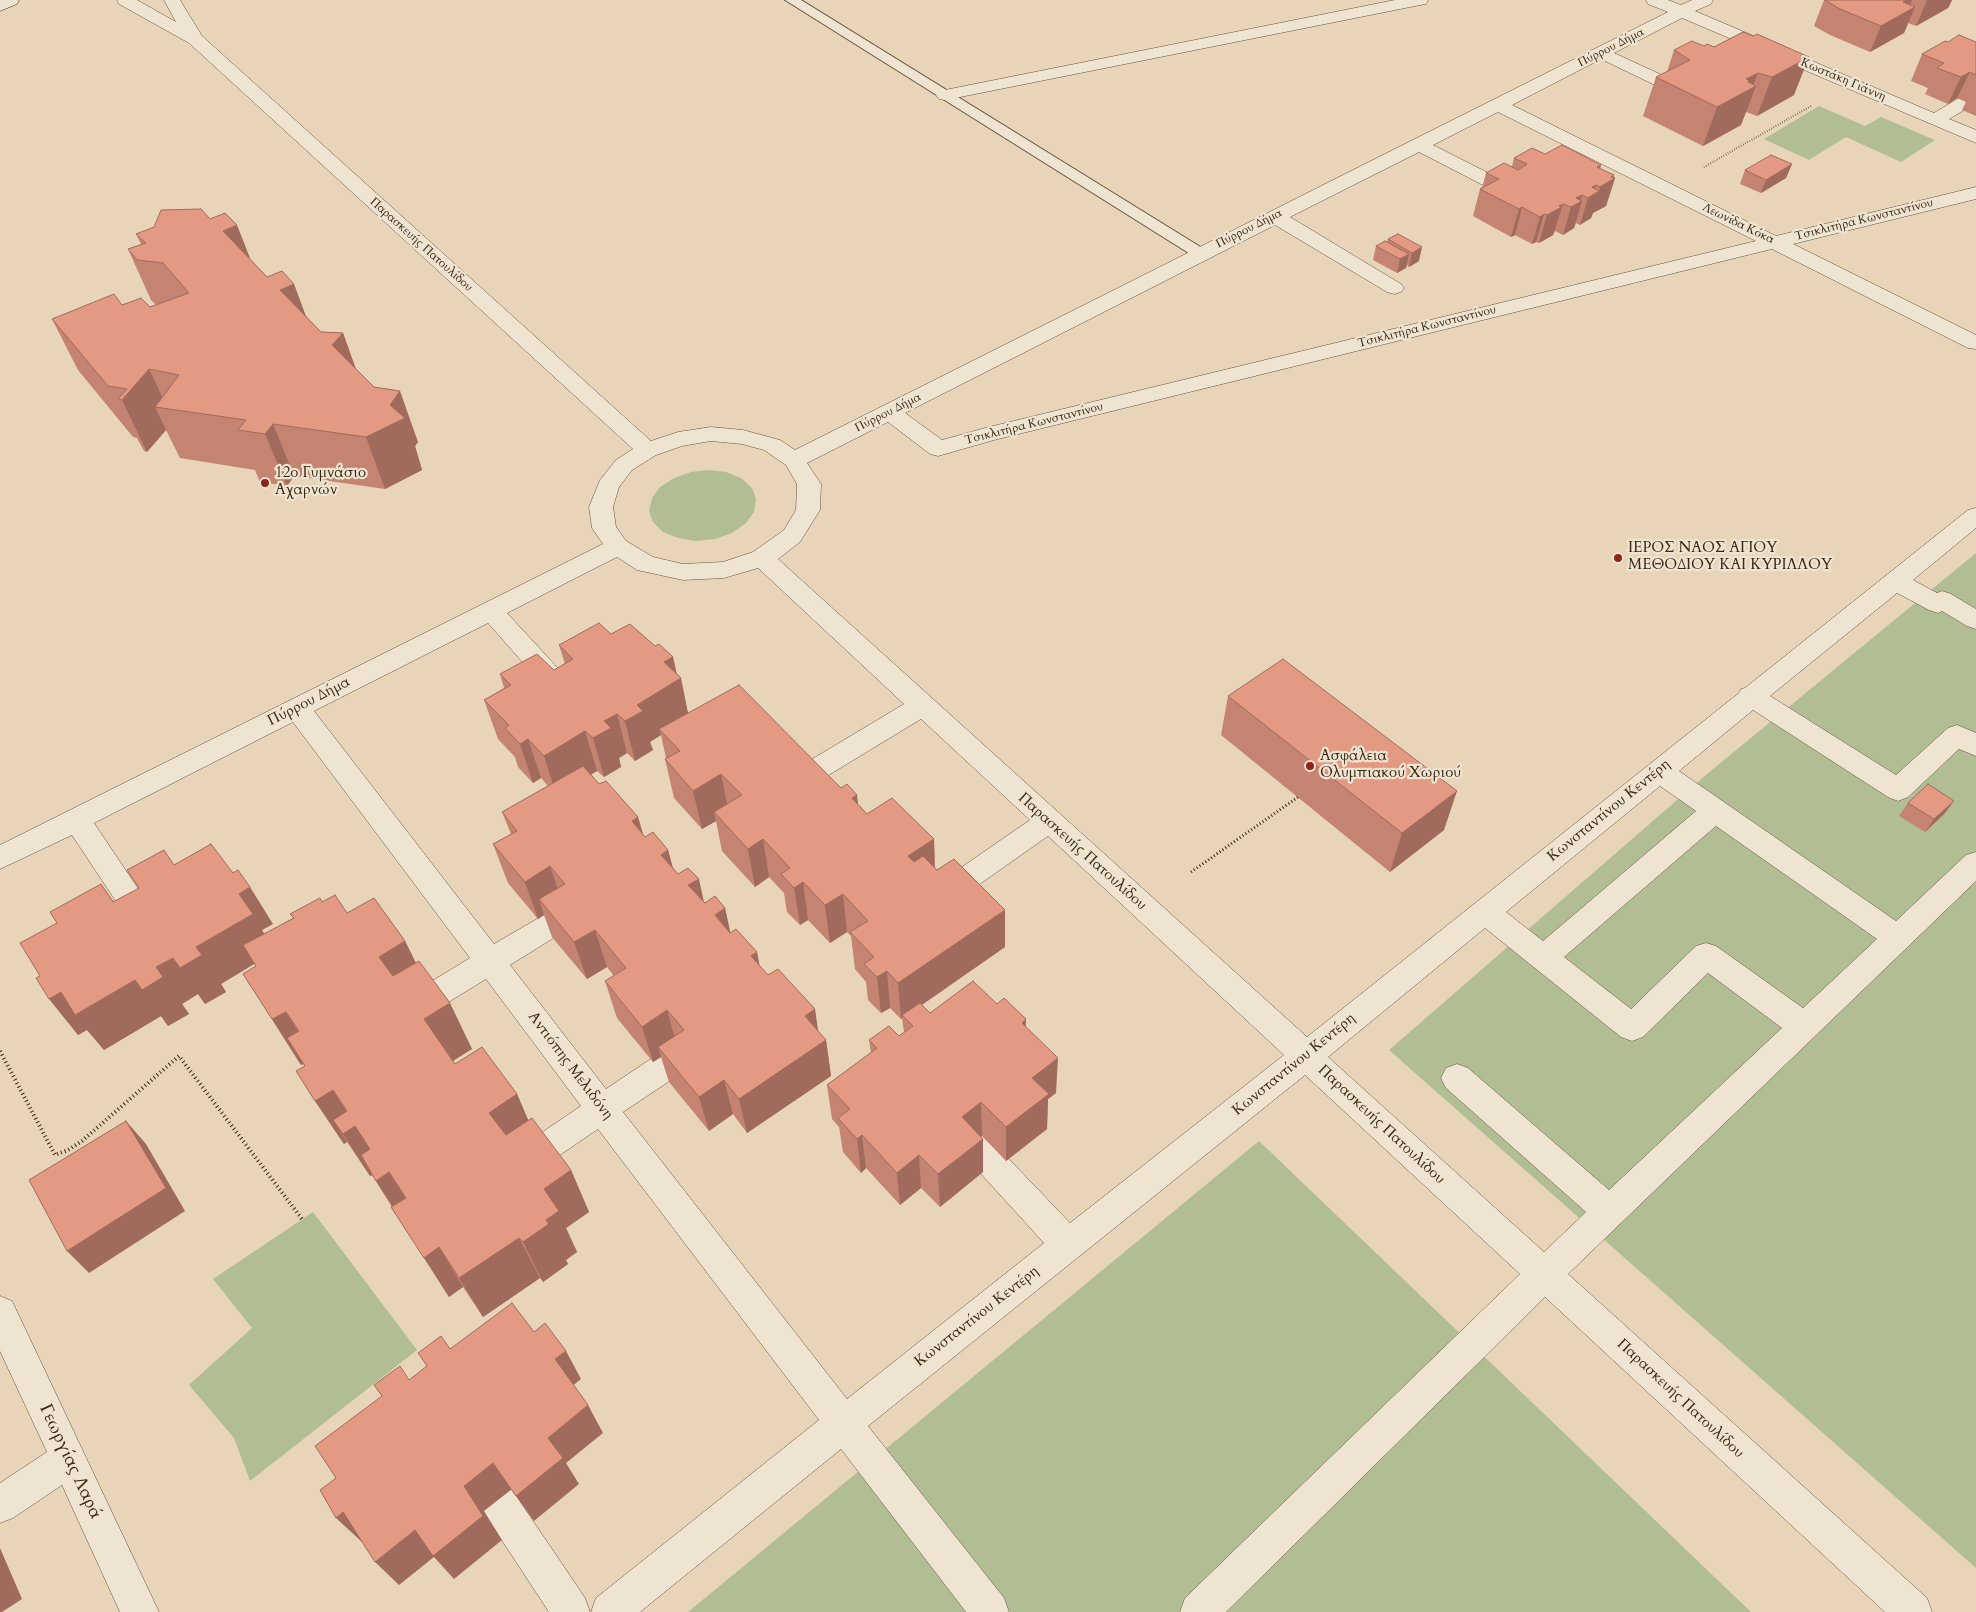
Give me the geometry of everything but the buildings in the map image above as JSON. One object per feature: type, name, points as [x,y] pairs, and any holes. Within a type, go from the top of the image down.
[{"type":"street","points":[[0,6],[11,0]]},
{"type":"street","name":"Παρασκευής Πατουλίδου","points":[[125,0],[195,39],[648,450]]},
{"type":"street","name":"Παρασκευής Πατουλίδου","points":[[172,0],[195,39]]},
{"type":"street","points":[[945,95],[1420,0]]},
{"type":"street","name":"Κωστάκη Γιάννη","points":[[1654,0],[1976,137]]},
{"type":"street","name":"Πύρρου Δήμα","points":[[794,460],[1705,0]]},
{"type":"street","points":[[1601,53],[1669,84]]},
{"type":"street","points":[[1935,120],[1965,102]]},
{"type":"street","name":"Λεωνίδα Κόκα","points":[[1499,105],[1976,343]]},
{"type":"street","points":[[1419,145],[1515,194]]},
{"type":"street","name":"Τσικλιτήρα Κωνσταντίνου","points":[[889,412],[938,449],[989,434],[1976,193]]},
{"type":"street","points":[[1274,216],[1394,288]]},
{"type":"street","points":[[711,434],[743,436],[772,445],[794,460],[809,484],[808,510],[792,536],[762,558],[724,570],[683,572],[646,564],[618,547],[604,528],[601,506],[608,485],[624,465],[648,450],[678,439],[711,434]]},
{"type":"street","name":"Κωνσταντίνου Κεντέρη","points":[[610,1612],[1306,1056],[1750,696],[1976,516]]},
{"type":"street","name":"Πύρρου Δήμα","points":[[0,858],[618,547]]},
{"type":"street","name":"Παρασκευής Πατουλίδου","points":[[762,558],[1912,1612]]},
{"type":"street","points":[[1895,581],[1938,604],[1942,600],[1976,620]]},
{"type":"street","points":[[491,611],[575,704]]},
{"type":"street","points":[[1750,696],[1898,790],[1957,735],[1976,746]]},
{"type":"street","points":[[800,780],[923,705]]},
{"type":"street","name":"Αντιόπης Μελιδόνη","points":[[297,708],[843,1424],[990,1612]]},
{"type":"street","points":[[1659,771],[1898,938]]},
{"type":"street","points":[[1543,958],[1716,810]]},
{"type":"street","points":[[76,819],[152,932]]},
{"type":"street","points":[[932,902],[1049,821]]},
{"type":"street","points":[[1199,1612],[1544,1274],[1806,1027],[1976,863]]},
{"type":"street","points":[[1484,911],[1632,1028],[1706,955],[1806,1027]]},
{"type":"street","points":[[409,1011],[571,913]]},
{"type":"street","points":[[518,1167],[684,1054]]},
{"type":"street","points":[[1456,1078],[1610,1212]]},
{"type":"street","points":[[973,1143],[1068,1245]]},
{"type":"street","name":"Γεωργίας Λαρά","points":[[0,1313],[140,1612]]},
{"type":"street","points":[[0,1505],[69,1459]]},
{"type":"street","points":[[497,1500],[571,1612]]},
{"type":"lane","points":[[792,0],[1201,254]]},
{"type":"path","points":[[1667,189],[1850,83]]},
{"type":"path","points":[[1191,872],[1298,797]]},
{"type":"path","points":[[0,1051],[55,1155],[68,1150],[82,1141],[179,1056],[302,1219]]},
{"type":"green space","points":[[1819,106],[1865,126],[1881,117],[1935,140],[1901,162],[1846,137],[1809,160],[1764,139]]},
{"type":"green space","points":[[709,470],[726,472],[741,478],[752,488],[756,499],[754,512],[746,523],[732,533],[715,539],[696,541],[678,538],[663,532],[653,522],[649,511],[652,498],[660,487],[674,478],[691,472]]},
{"type":"green space","points":[[1976,553],[1976,1568],[1389,1050],[1707,774]]},
{"type":"green space","points":[[1259,1141],[1751,1612],[688,1612]]},
{"type":"green space","points":[[313,1212],[417,1350],[250,1481],[234,1438],[189,1385],[252,1328],[213,1279]]},
{"type":"place","name":"12ο Γυμνάσιο Αχαρνών","points":[[265,483]]},
{"type":"place","name":"ΙΕΡΟΣ ΝΑΟΣ ΑΓΙΟΥ ΜΕΘΟΔΙΟΥ ΚΑΙ ΚΥΡΙΛΛΟΥ","points":[[1618,558]]},
{"type":"place","name":"Ασφάλεια Ολυμπιακού Χωριού","points":[[1310,766]]}]
